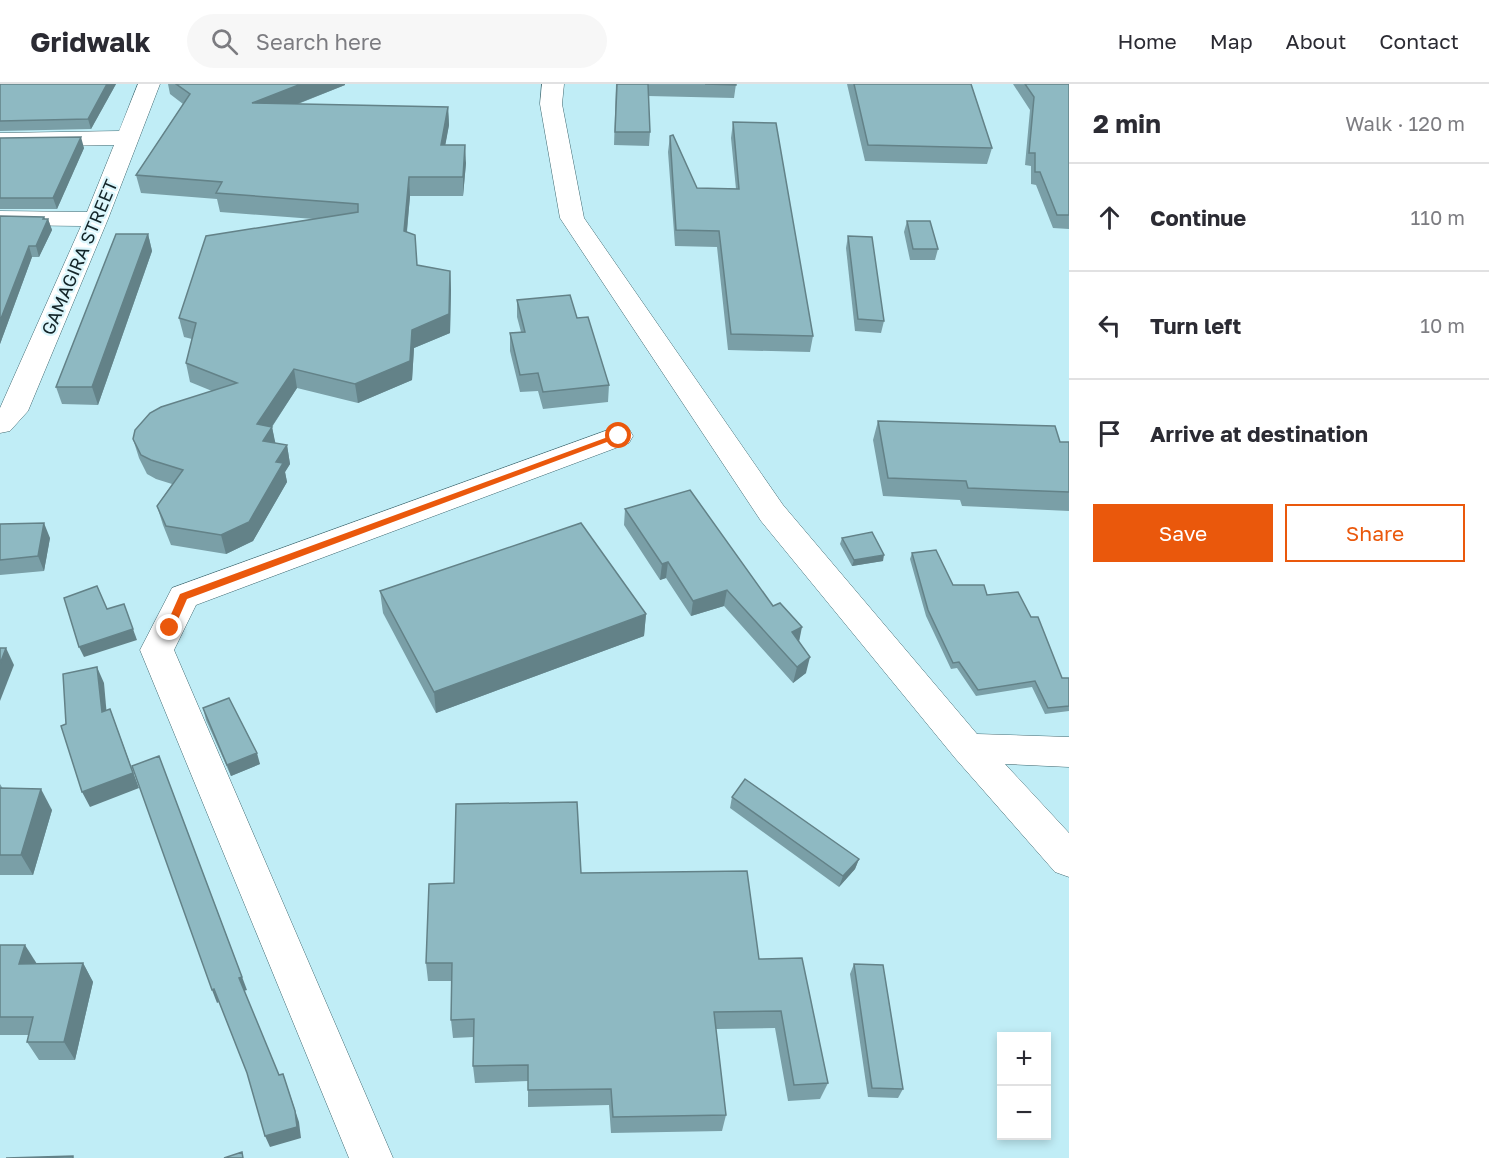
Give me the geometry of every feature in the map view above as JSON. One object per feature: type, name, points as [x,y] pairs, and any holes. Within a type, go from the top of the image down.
[{"type":"street","name":"GAMAGIRA STREET","points":[[0,424],[14,411],[96,219],[149,84]]},
{"type":"street","points":[[553,84],[551,104],[572,218],[772,513],[968,748],[1069,860]]},
{"type":"street","points":[[0,140],[127,138]]},
{"type":"street","points":[[0,218],[96,219]]},
{"type":"street","points":[[371,1158],[157,650],[170,628],[183,597],[619,436]]},
{"type":"street","points":[[968,748],[1069,752]]},
{"type":"building","points":[[0,84],[107,84],[88,119],[0,121]]},
{"type":"building","points":[[176,84],[301,84],[252,103],[448,107],[441,145],[465,145],[463,177],[409,177],[404,231],[415,235],[417,265],[450,271],[449,314],[412,330],[410,361],[355,384],[294,369],[257,424],[272,427],[263,441],[287,445],[276,462],[283,463],[249,522],[221,535],[166,526],[157,506],[183,470],[141,455],[133,439],[135,430],[150,413],[161,407],[237,383],[186,363],[196,323],[179,318],[206,236],[358,212],[358,204],[216,193],[222,182],[136,175],[190,94]]},
{"type":"building","points":[[617,84],[648,84],[650,132],[615,132]]},
{"type":"building","points":[[854,84],[971,84],[992,148],[868,145]]},
{"type":"building","points":[[1025,84],[1069,84],[1069,215],[1057,215],[1040,172],[1035,172],[1035,153],[1029,153],[1034,97]]},
{"type":"building","points":[[733,122],[776,123],[813,336],[731,334],[719,231],[676,230],[670,136],[673,135],[697,188],[739,189]]},
{"type":"building","points":[[81,137],[53,198],[0,198],[0,138]]},
{"type":"building","points":[[0,216],[48,219],[36,246],[29,246],[0,321]]},
{"type":"building","points":[[907,221],[930,221],[938,249],[913,249]]},
{"type":"building","points":[[116,234],[148,234],[92,387],[56,387]]},
{"type":"building","points":[[848,236],[872,237],[884,321],[858,319]]},
{"type":"building","points":[[570,295],[577,318],[588,317],[609,385],[543,392],[538,373],[520,375],[510,333],[525,332],[517,300]]},
{"type":"building","points":[[878,421],[1055,426],[1060,442],[1069,442],[1069,492],[968,488],[966,481],[888,478]]},
{"type":"building","points":[[690,490],[773,606],[780,603],[802,627],[792,632],[810,657],[797,667],[727,590],[693,601],[668,562],[662,564],[625,509]]},
{"type":"building","points":[[44,523],[38,556],[0,560],[0,524]]},
{"type":"building","points":[[581,523],[646,614],[434,692],[380,591]]},
{"type":"building","points":[[872,532],[884,555],[854,560],[842,538]]},
{"type":"building","points":[[936,550],[953,585],[984,585],[987,595],[1018,592],[1031,617],[1038,617],[1062,678],[1069,678],[1069,706],[1048,708],[1035,681],[978,690],[959,662],[953,663],[928,610],[912,553]]},
{"type":"building","points":[[97,586],[107,609],[124,604],[133,629],[79,647],[64,598]]},
{"type":"building","points":[[0,648],[6,648],[0,664]]},
{"type":"building","points":[[97,667],[102,712],[110,709],[133,773],[82,792],[61,726],[66,724],[63,674]]},
{"type":"building","points":[[229,698],[257,753],[227,765],[203,708]]},
{"type":"building","points":[[159,756],[242,977],[239,978],[279,1075],[283,1074],[295,1111],[297,1127],[265,1136],[247,1073],[214,989],[212,990],[132,766]]},
{"type":"building","points":[[745,779],[859,859],[843,876],[732,797]]},
{"type":"building","points":[[0,788],[41,789],[21,855],[0,855]]},
{"type":"building","points":[[577,802],[581,873],[747,871],[759,959],[802,958],[828,1083],[794,1085],[781,1011],[714,1012],[726,1115],[613,1117],[611,1089],[528,1090],[528,1065],[473,1066],[474,1019],[451,1020],[452,963],[426,963],[429,884],[454,883],[456,804]]},
{"type":"building","points":[[0,945],[25,945],[19,964],[83,963],[64,1042],[27,1042],[33,1017],[0,1017]]},
{"type":"building","points":[[854,964],[883,965],[903,1089],[872,1088]]},
{"type":"building","points":[[242,1152],[243,1158],[224,1158]]},
{"type":"building","points":[[73,1156],[73,1158],[6,1158]]},
{"type":"route","points":[[170,628],[183,597],[619,436]]}]
